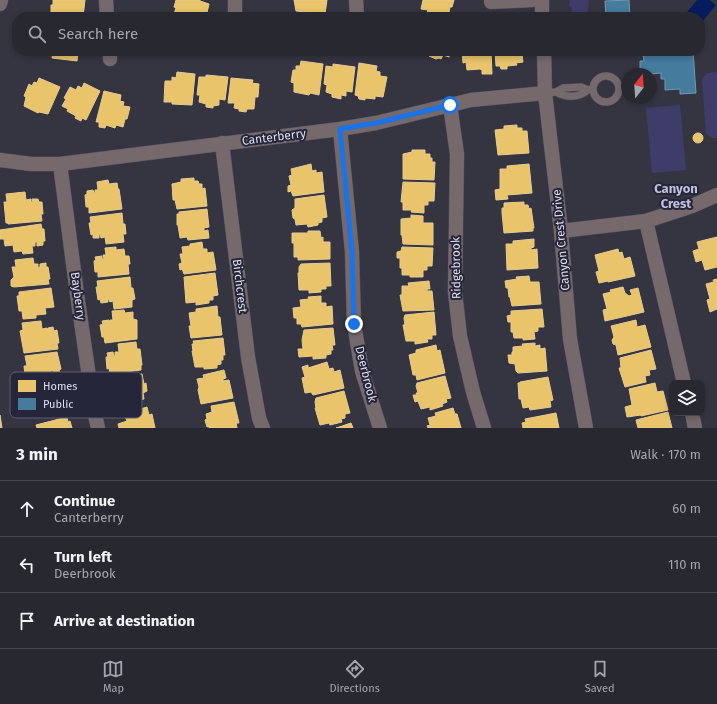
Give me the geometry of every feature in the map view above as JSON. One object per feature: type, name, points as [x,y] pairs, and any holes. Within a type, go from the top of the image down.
[{"type":"street","points":[[0,4],[1,0]]},
{"type":"street","points":[[106,0],[107,12]]},
{"type":"street","points":[[235,0],[235,12]]},
{"type":"street","points":[[356,0],[357,12]]},
{"type":"street","points":[[491,2],[532,0]]},
{"type":"street","points":[[542,0],[542,12]]},
{"type":"street","name":"Canyon Crest Drive","points":[[545,56],[551,93],[570,339],[586,428]]},
{"type":"street","name":"Canterberry","points":[[0,160],[31,164],[60,164],[340,129],[376,123],[471,100],[551,93]]},
{"type":"street","name":"Ridgebrook","points":[[450,105],[457,154],[455,292],[460,336],[473,392],[484,428]]},
{"type":"street","name":"Deerbrook","points":[[340,129],[352,252],[354,324],[362,371],[380,428]]},
{"type":"street","name":"Birchcrest","points":[[222,143],[248,358],[263,428]]},
{"type":"street","name":"Bayberry","points":[[60,164],[88,372]]},
{"type":"street","points":[[561,231],[646,221],[692,206],[717,195]]},
{"type":"street","points":[[646,221],[683,380]]},
{"type":"street","points":[[693,416],[695,428]]},
{"type":"street","name":"Bayberry","points":[[96,418],[98,428]]},
{"type":"lane","points":[[551,93],[564,96],[582,95],[590,90]]},
{"type":"shaded area","points":[[570,0],[589,0],[588,12],[572,12],[572,7],[569,7]]},
{"type":"shaded area","points":[[697,0],[709,0],[716,5],[705,18],[705,12],[687,12]]},
{"type":"shaded area","points":[[717,72],[717,138],[713,138],[706,134],[702,79],[707,73]]},
{"type":"shaded area","points":[[680,105],[686,170],[652,173],[646,108]]},
{"type":"building: Homes","points":[[53,0],[85,0],[84,12],[51,12],[51,5],[53,5]]},
{"type":"building: Homes","points":[[176,0],[200,0],[209,4],[207,12],[175,12],[176,8],[174,7]]},
{"type":"building: Homes","points":[[294,0],[327,0],[325,12],[296,11]]},
{"type":"building: Homes","points":[[423,0],[454,0],[449,12],[427,12],[428,10],[421,9]]},
{"type":"building: Homes","points":[[52,56],[78,56],[77,61],[52,58]]},
{"type":"building: Homes","points":[[429,56],[442,56],[441,59],[436,59]]},
{"type":"building: Homes","points":[[462,56],[491,56],[492,74],[482,74],[482,70],[480,69],[467,70],[466,62],[463,63]]},
{"type":"building: Homes","points":[[495,56],[522,56],[523,62],[516,63],[517,65],[507,66],[507,69],[501,69],[500,66],[496,66]]},
{"type":"building: Homes","points":[[301,61],[323,64],[319,95],[294,92],[294,83],[291,82],[293,70],[296,70],[296,66],[300,66]]},
{"type":"building: Homes","points":[[359,63],[377,66],[376,71],[380,72],[380,76],[387,77],[383,97],[375,96],[375,99],[365,98],[365,100],[359,99],[358,96],[355,95]]},
{"type":"building: Homes","points":[[333,64],[355,67],[352,92],[346,91],[346,96],[341,95],[341,99],[332,97],[332,94],[326,92],[327,85],[324,84],[326,66],[333,67]]},
{"type":"building: Homes","points":[[177,72],[195,74],[192,105],[164,102],[165,81],[172,81],[172,77],[176,78]]},
{"type":"building: Homes","points":[[206,75],[228,77],[225,100],[219,99],[219,105],[213,106],[213,108],[206,107],[206,104],[199,102],[200,95],[197,95],[199,77],[206,77]]},
{"type":"building: Homes","points":[[39,78],[60,87],[48,114],[38,113],[24,106],[26,97],[24,96],[29,84],[32,86],[34,82],[37,83]]},
{"type":"building: Homes","points":[[231,78],[253,80],[252,83],[259,84],[258,97],[255,97],[254,109],[247,109],[246,112],[239,111],[239,109],[234,108],[235,103],[228,103]]},
{"type":"building: Homes","points":[[84,83],[100,91],[86,120],[82,118],[81,121],[67,111],[68,109],[62,106],[66,99],[64,98],[70,87],[76,90],[78,86],[82,88]]},
{"type":"building: Homes","points":[[104,91],[121,95],[120,101],[124,102],[123,106],[130,107],[123,127],[116,125],[115,128],[106,125],[105,128],[99,127],[99,122],[96,122]]},
{"type":"building: Homes","points":[[517,125],[517,128],[522,128],[522,131],[527,131],[529,153],[498,155],[495,130],[504,129],[504,126]]},
{"type":"building: Homes","points":[[696,133],[700,133],[702,134],[702,142],[696,143],[693,140],[693,136]]},
{"type":"building: Homes","points":[[412,150],[425,150],[425,154],[430,154],[432,162],[435,162],[434,180],[403,179],[403,154],[412,152]]},
{"type":"building: Homes","points":[[311,164],[312,171],[316,170],[316,173],[322,172],[324,192],[293,196],[291,191],[288,192],[288,186],[291,185],[289,176],[292,175],[291,169]]},
{"type":"building: Homes","points":[[529,164],[532,193],[507,195],[508,199],[496,200],[495,190],[500,189],[500,169],[507,169],[507,166]]},
{"type":"building: Homes","points":[[194,178],[194,181],[198,181],[199,184],[202,184],[202,189],[205,188],[207,206],[177,209],[175,200],[173,200],[172,184],[181,182],[181,179]]},
{"type":"building: Homes","points":[[108,180],[109,184],[117,183],[122,209],[89,213],[89,207],[86,207],[85,195],[87,194],[87,191],[93,190],[95,193],[95,190],[98,190],[97,182]]},
{"type":"building: Homes","points":[[403,182],[435,183],[434,201],[428,201],[428,205],[424,205],[424,213],[411,212],[412,210],[403,210],[403,202],[401,202]]},
{"type":"building: Homes","points":[[25,192],[26,200],[31,199],[31,202],[33,202],[32,199],[38,199],[39,202],[42,202],[42,221],[6,223],[4,202],[7,202],[6,194]]},
{"type":"building: Homes","points":[[324,195],[327,217],[322,218],[322,222],[318,223],[318,225],[308,227],[307,224],[296,225],[292,210],[295,208],[295,199]]},
{"type":"building: Homes","points":[[524,202],[524,205],[528,205],[529,209],[531,208],[534,228],[533,231],[504,233],[502,208],[504,208],[504,203]]},
{"type":"building: Homes","points":[[207,209],[209,227],[204,228],[204,231],[208,230],[209,238],[188,240],[187,237],[180,238],[177,225],[177,214],[179,214],[179,212]]},
{"type":"building: Homes","points":[[122,213],[126,234],[123,234],[124,242],[106,244],[105,237],[101,238],[100,234],[99,238],[93,238],[89,223],[91,223],[90,217]]},
{"type":"building: Homes","points":[[411,215],[423,216],[423,223],[433,223],[433,245],[403,244],[401,235],[401,219],[411,218]]},
{"type":"building: Homes","points":[[41,224],[42,229],[44,229],[45,241],[43,241],[43,245],[37,246],[37,242],[35,242],[35,246],[32,246],[33,253],[23,254],[22,251],[14,252],[13,245],[5,246],[4,239],[0,239],[0,230]]},
{"type":"building: Homes","points":[[308,231],[320,231],[321,238],[323,237],[323,242],[330,242],[330,259],[298,260],[298,257],[294,257],[292,233],[308,233]]},
{"type":"building: Homes","points":[[717,237],[717,267],[705,270],[702,260],[696,262],[693,251],[699,249],[697,242]]},
{"type":"building: Homes","points":[[534,239],[534,247],[531,248],[531,250],[537,249],[538,268],[507,270],[506,244],[513,244],[513,241]]},
{"type":"building: Homes","points":[[202,242],[203,249],[207,249],[207,253],[213,252],[216,270],[184,274],[182,269],[180,270],[179,264],[182,263],[180,254],[183,254],[182,247]]},
{"type":"building: Homes","points":[[116,247],[116,250],[124,249],[125,256],[129,256],[129,274],[98,277],[98,272],[95,272],[95,257],[102,256],[102,259],[104,259],[103,255],[106,255],[105,248]]},
{"type":"building: Homes","points":[[402,247],[433,248],[432,266],[427,266],[427,270],[423,270],[423,277],[410,277],[410,275],[402,275],[400,258],[397,258],[397,252],[401,251]]},
{"type":"building: Homes","points":[[618,249],[619,253],[622,252],[624,259],[630,257],[635,276],[599,283],[596,272],[599,271],[595,255]]},
{"type":"building: Homes","points":[[33,258],[34,264],[38,264],[38,268],[40,267],[40,264],[46,263],[50,279],[48,279],[49,284],[11,286],[11,280],[14,277],[12,267],[16,267],[15,260]]},
{"type":"building: Homes","points":[[330,263],[331,286],[326,286],[326,289],[321,289],[321,292],[309,293],[309,290],[299,290],[298,273],[301,264]]},
{"type":"building: Homes","points":[[215,273],[218,295],[213,296],[213,300],[209,300],[209,303],[196,305],[196,302],[186,303],[184,277]]},
{"type":"building: Homes","points":[[529,276],[530,282],[539,282],[541,304],[512,306],[505,281],[517,279],[516,277]]},
{"type":"building: Homes","points":[[130,277],[131,288],[133,288],[135,299],[132,300],[132,307],[114,309],[113,301],[110,302],[108,299],[108,302],[101,303],[100,299],[98,300],[96,287],[98,287],[97,281]]},
{"type":"building: Homes","points":[[717,279],[717,309],[710,312],[707,300],[710,299],[706,284],[714,282],[713,280]]},
{"type":"building: Homes","points":[[429,281],[430,289],[427,289],[427,291],[432,291],[434,310],[403,311],[400,295],[402,295],[402,286],[409,286],[408,283]]},
{"type":"building: Homes","points":[[623,287],[625,293],[629,296],[632,295],[630,290],[638,288],[644,312],[605,321],[603,310],[607,309],[603,294],[611,292],[610,290]]},
{"type":"building: Homes","points":[[51,288],[54,307],[45,308],[46,314],[36,315],[36,318],[23,319],[22,311],[19,311],[17,296],[19,296],[19,292]]},
{"type":"building: Homes","points":[[321,296],[321,303],[326,303],[326,307],[332,306],[333,324],[302,327],[301,324],[297,324],[297,318],[294,318],[293,308],[301,307],[300,300],[309,299],[308,297]]},
{"type":"building: Homes","points":[[217,306],[222,335],[191,338],[189,313],[196,312],[196,309]]},
{"type":"building: Homes","points":[[542,309],[544,327],[538,327],[538,331],[534,332],[535,339],[523,340],[523,338],[514,338],[513,332],[511,332],[511,322],[508,322],[507,316],[511,315],[511,311]]},
{"type":"building: Homes","points":[[124,310],[125,313],[133,312],[133,319],[137,320],[137,339],[105,343],[104,337],[102,337],[100,325],[103,324],[102,321],[109,320],[111,323],[110,320],[113,320],[112,311]]},
{"type":"building: Homes","points":[[434,312],[436,335],[432,335],[432,339],[427,339],[428,342],[415,344],[415,341],[406,341],[403,325],[405,325],[405,315]]},
{"type":"building: Homes","points":[[636,320],[637,327],[645,325],[651,347],[618,355],[616,345],[613,344],[612,340],[614,337],[611,326]]},
{"type":"building: Homes","points":[[41,321],[42,329],[47,328],[48,331],[48,328],[53,327],[54,331],[57,330],[59,343],[57,343],[58,349],[24,353],[20,331],[23,330],[22,323]]},
{"type":"building: Homes","points":[[333,328],[335,345],[332,345],[333,350],[331,350],[331,354],[326,355],[326,358],[313,359],[313,356],[299,357],[298,349],[303,349],[302,340],[304,330]]},
{"type":"building: Homes","points":[[223,338],[225,355],[223,355],[221,364],[217,365],[217,368],[204,369],[204,367],[195,367],[192,351],[192,344],[194,344],[193,341]]},
{"type":"building: Homes","points":[[136,342],[137,349],[140,349],[142,365],[141,370],[110,372],[109,368],[107,369],[107,353],[113,352],[115,356],[115,352],[119,352],[118,344]]},
{"type":"building: Homes","points":[[535,343],[535,346],[540,345],[540,349],[545,348],[547,371],[518,373],[516,371],[515,364],[509,363],[508,355],[512,355],[513,347],[523,346],[522,344]]},
{"type":"building: Homes","points":[[436,345],[437,351],[440,350],[445,373],[417,380],[416,375],[413,375],[409,355],[416,353],[416,350]]},
{"type":"building: Homes","points":[[651,350],[656,369],[649,370],[650,375],[645,376],[646,382],[625,387],[619,368],[621,368],[620,358]]},
{"type":"building: Homes","points":[[57,352],[61,369],[59,370],[60,372],[53,372],[53,370],[51,372],[25,372],[24,366],[27,366],[25,356]]},
{"type":"building: Homes","points":[[327,362],[329,369],[333,368],[334,372],[340,370],[344,388],[313,395],[311,392],[305,393],[302,378],[305,377],[302,367],[308,365],[308,368]]},
{"type":"building: Homes","points":[[224,370],[226,378],[223,379],[223,381],[229,380],[233,398],[201,404],[197,379],[204,378],[203,375]]},
{"type":"building: Homes","points":[[142,374],[144,384],[146,383],[147,391],[143,393],[144,399],[142,399]]},
{"type":"building: Homes","points":[[445,376],[451,398],[446,399],[447,402],[442,404],[443,406],[430,410],[430,407],[421,409],[418,401],[415,402],[413,395],[417,395],[416,393],[418,393],[416,386],[417,383]]},
{"type":"building: Homes","points":[[548,377],[553,400],[550,401],[551,407],[530,410],[529,407],[523,408],[521,399],[519,399],[518,383]]},
{"type":"building: Homes","points":[[655,383],[657,392],[663,391],[668,410],[641,416],[627,417],[625,407],[632,405],[629,389]]},
{"type":"building: Homes","points":[[344,391],[350,413],[345,414],[345,418],[341,419],[342,422],[330,425],[329,423],[320,425],[315,408],[316,398]]},
{"type":"building: Homes","points":[[234,402],[239,423],[236,423],[237,428],[207,427],[205,420],[207,419],[206,414],[212,412],[211,406]]},
{"type":"building: Homes","points":[[147,407],[149,415],[152,414],[155,428],[119,428],[118,424],[127,421],[126,418],[142,418],[142,409]]},
{"type":"building: Homes","points":[[453,408],[455,414],[457,414],[461,428],[428,428],[427,426],[430,425],[428,418],[436,416],[435,413]]},
{"type":"building: Homes","points":[[668,412],[672,428],[638,428],[636,420]]},
{"type":"building: Homes","points":[[556,413],[559,428],[523,428],[522,423],[526,422],[525,419]]},
{"type":"building: Homes","points":[[0,415],[2,428],[0,428]]},
{"type":"building: Homes","points":[[67,418],[68,422],[70,421],[72,428],[37,428],[36,425]]},
{"type":"building: Homes","points":[[351,423],[353,428],[336,428]]},
{"type":"building: Public","points":[[629,0],[630,12],[606,12],[605,1]]},
{"type":"building: Public","points":[[643,56],[693,56],[696,93],[680,94],[680,89],[665,90],[665,79],[661,79],[661,73],[657,73],[657,68],[640,68],[640,61],[644,61]]},
{"type":"district","name":"Canyon Crest","points":[[676,196]]},
{"type":"route","points":[[354,324],[352,252],[340,129],[376,123],[450,105]]}]
